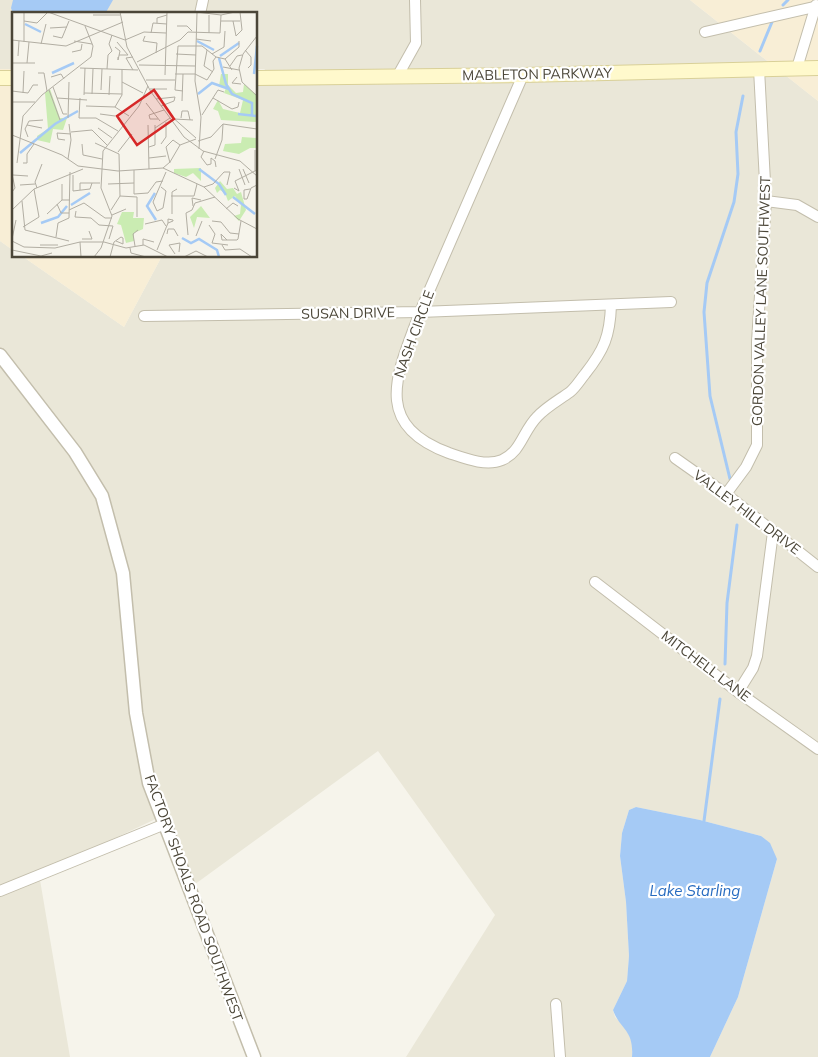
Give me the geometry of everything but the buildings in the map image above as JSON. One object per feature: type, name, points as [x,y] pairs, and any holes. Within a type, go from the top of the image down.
[{"type":"main road","name":"MABLETON PARKWAY","points":[[258,78],[523,75],[818,68]]},
{"type":"street","points":[[397,77],[414,51],[416,33],[415,0]]},
{"type":"street","points":[[705,32],[816,5],[797,68]]},
{"type":"street","name":"GORDON VALLEY LANE SOUTHWEST","points":[[726,494],[746,466],[757,445],[757,342],[766,201],[759,69]]},
{"type":"street","name":"NASH CIRCLE","points":[[523,75],[420,312],[396,388],[398,411],[409,429],[436,448],[476,461],[501,461],[514,453],[536,417],[572,390],[590,368],[608,338],[611,305]]},
{"type":"street","points":[[766,201],[797,206],[818,217]]},
{"type":"street","name":"SUSAN DRIVE","points":[[144,316],[420,312],[671,302]]},
{"type":"street","name":"FACTORY SHOALS ROAD SOUTHWEST","points":[[0,355],[75,452],[102,496],[123,573],[136,713],[149,782],[254,1057]]},
{"type":"street","name":"VALLEY HILL DRIVE","points":[[675,458],[726,494],[818,567]]},
{"type":"street","points":[[738,692],[757,656],[773,532]]},
{"type":"street","name":"MITCHELL LANE","points":[[595,582],[738,692],[818,749]]},
{"type":"street","points":[[0,891],[165,824]]},
{"type":"street","points":[[556,1004],[560,1057]]},
{"type":"shaded area","points":[[0,0],[690,0],[818,101],[818,1057],[710,1057],[738,997],[777,859],[761,836],[700,820],[636,807],[629,810],[622,833],[620,856],[626,902],[629,956],[627,981],[613,1010],[615,1017],[625,1027],[632,1042],[632,1057],[406,1057],[495,915],[378,751],[187,890],[162,816],[39,874],[70,1057],[0,1057],[0,241],[12,250],[12,258],[25,258],[124,327],[161,258],[258,258],[258,81],[265,69],[258,69],[258,12],[12,12],[12,69],[0,69]]},
{"type":"shaded area","points":[[690,0],[818,0],[818,101],[785,75]]},
{"type":"shaded area","points":[[0,69],[12,69],[12,250],[0,241]]},
{"type":"shaded area","points":[[25,258],[161,258],[124,327]]},
{"type":"water","points":[[13,0],[113,0],[106,12],[12,12],[11,8]]},
{"type":"water","name":"Lake Starling","points":[[636,807],[700,820],[761,836],[770,843],[777,859],[738,997],[710,1057],[632,1057],[629,1035],[613,1010],[627,981],[629,956],[626,902],[620,856],[622,833],[629,810]]},
{"type":"waterway","points":[[783,5],[788,0]]},
{"type":"waterway","points":[[760,51],[772,22]]},
{"type":"waterway","points":[[730,479],[710,396],[704,312],[707,283],[734,202],[738,174],[736,132],[743,96]]},
{"type":"waterway","points":[[725,664],[727,603],[737,525]]},
{"type":"waterway","points":[[704,821],[720,699]]}]
